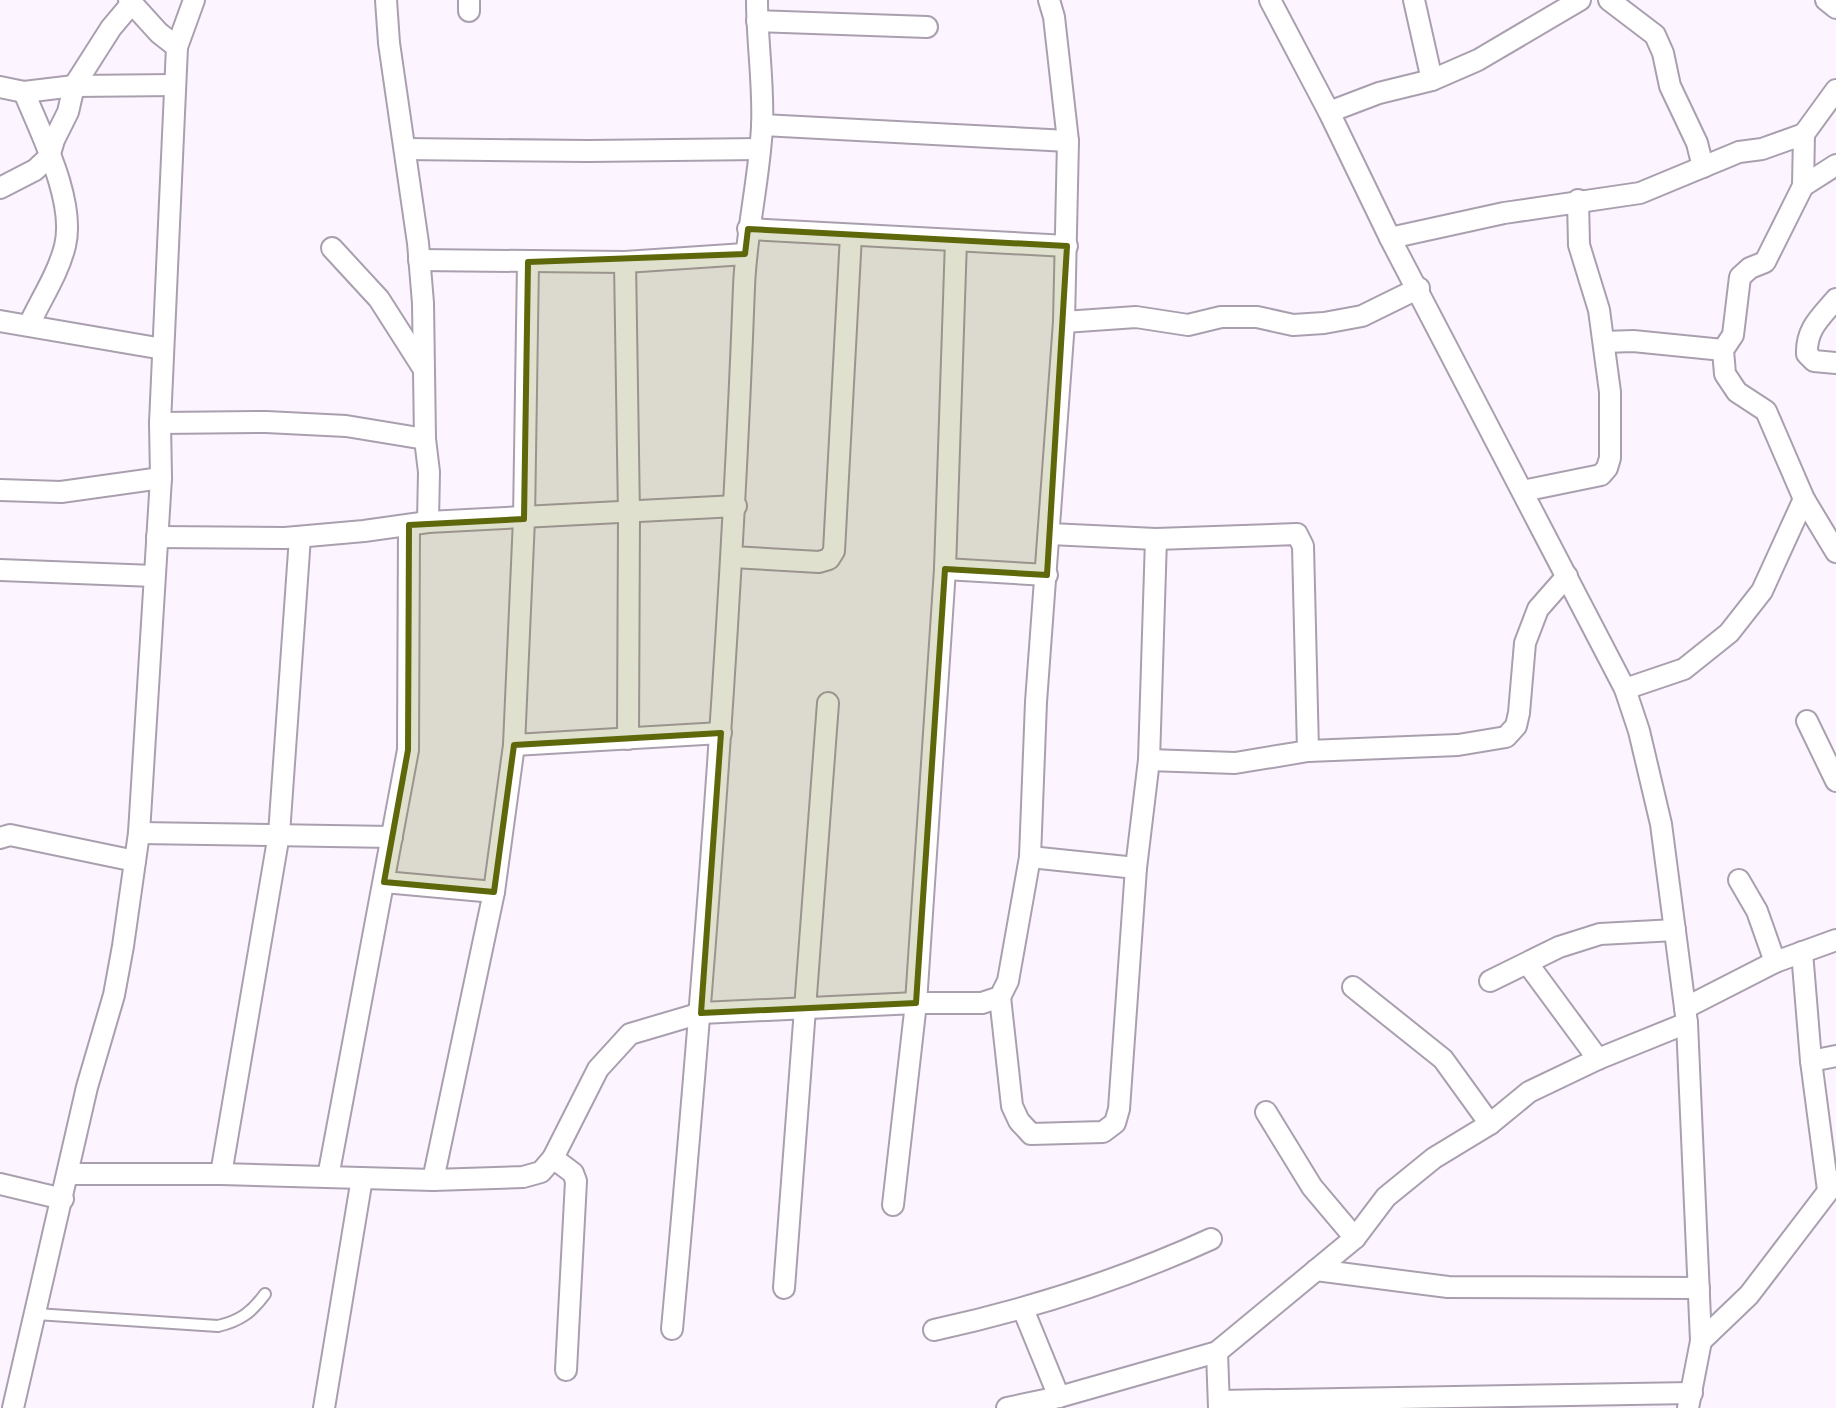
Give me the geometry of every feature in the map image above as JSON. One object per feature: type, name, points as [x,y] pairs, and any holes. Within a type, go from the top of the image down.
[{"type":"street","points":[[328,1177],[408,750],[418,524],[429,472],[425,439],[423,303],[386,0]]},
{"type":"street","points":[[672,1329],[701,1013],[721,733],[736,506],[745,254],[762,125],[757,0]]},
{"type":"street","points":[[1049,0],[1054,17],[1068,141],[1064,322],[1036,702],[1030,857],[1008,981],[1000,997],[1012,1106],[1019,1121],[1031,1134],[1103,1132],[1115,1123],[1119,1109],[1136,868],[1149,760],[1156,539]]},
{"type":"street","points":[[1217,1352],[1219,1404],[1690,1401],[1701,1341],[1686,1016],[1661,824],[1639,731],[1625,689],[1270,0]]},
{"type":"street","points":[[1414,0],[1432,80]]},
{"type":"street","points":[[1329,112],[1379,93],[1432,80],[1478,60],[1580,0]]},
{"type":"street","points":[[1609,0],[1655,35],[1663,53],[1670,86],[1697,143],[1703,167]]},
{"type":"street","points":[[1826,0],[1836,8]]},
{"type":"street","points":[[0,188],[35,170],[49,157],[68,112],[74,86],[130,2],[177,47]]},
{"type":"street","points":[[13,1408],[87,1087],[114,995],[139,833],[161,478],[160,423],[177,47],[191,3]]},
{"type":"street","points":[[757,21],[927,27]]},
{"type":"street","points":[[0,87],[24,92],[74,86],[175,85]]},
{"type":"street","points":[[1390,238],[1504,213],[1640,193],[1739,152],[1762,149],[1804,134],[1836,90]]},
{"type":"street","points":[[24,92],[62,189],[68,230],[58,266],[29,325]]},
{"type":"street","points":[[762,125],[1068,141]]},
{"type":"street","points":[[1804,134],[1803,186],[1765,262],[1750,268],[1740,277],[1733,335],[1723,350],[1725,374],[1737,392],[1766,411],[1804,499],[1836,552]]},
{"type":"street","points":[[405,149],[760,149]]},
{"type":"street","points":[[1803,186],[1836,165]]},
{"type":"street","points":[[1523,491],[1601,475],[1610,458],[1610,392],[1604,342],[1599,310],[1579,245],[1578,200]]},
{"type":"street","points":[[748,229],[1067,246]]},
{"type":"street","points":[[732,557],[819,562],[829,559],[834,551],[851,235]]},
{"type":"street","points":[[893,1205],[916,1003],[945,569],[956,240]]},
{"type":"street","points":[[332,248],[379,299],[423,368]]},
{"type":"street","points":[[419,260],[625,262],[745,254]]},
{"type":"street","points":[[433,1180],[494,892],[514,745],[524,519],[528,262]]},
{"type":"street","points":[[625,262],[629,514],[628,739]]},
{"type":"street","points":[[1064,322],[1136,317],[1188,325],[1221,317],[1257,317],[1293,325],[1324,323],[1362,316],[1419,288]]},
{"type":"street","points":[[1836,299],[1815,323],[1807,340],[1807,354],[1814,361],[1836,363]]},
{"type":"street","points":[[0,321],[163,349]]},
{"type":"street","points":[[1604,342],[1633,341],[1723,350]]},
{"type":"street","points":[[160,423],[266,422],[346,426],[425,439]]},
{"type":"street","points":[[0,490],[87,490],[161,478]]},
{"type":"street","points":[[1625,689],[1684,669],[1729,633],[1762,591],[1804,499]]},
{"type":"street","points":[[157,537],[300,537],[418,524],[736,506]]},
{"type":"street","points":[[1050,534],[1156,539],[1297,534],[1303,546],[1308,751]]},
{"type":"street","points":[[221,1174],[279,834],[300,537]]},
{"type":"street","points":[[945,569],[1047,575]]},
{"type":"street","points":[[0,570],[154,576]]},
{"type":"street","points":[[1149,760],[1235,763],[1308,751],[1458,745],[1506,737],[1516,726],[1519,713],[1525,643],[1538,609],[1567,576]]},
{"type":"street","points":[[784,1288],[828,703]]},
{"type":"street","points":[[1807,721],[1836,781]]},
{"type":"street","points":[[514,745],[721,733]]},
{"type":"street","points":[[139,833],[392,837]]},
{"type":"street","points":[[0,838],[10,835],[135,861]]},
{"type":"street","points":[[1030,857],[1136,868]]},
{"type":"street","points":[[1739,880],[1757,911],[1775,962]]},
{"type":"street","points":[[384,882],[494,892]]},
{"type":"street","points":[[1490,981],[1559,947],[1600,934],[1675,930]]},
{"type":"street","points":[[1007,1408],[1059,1397],[1217,1352],[1355,1238],[1386,1197],[1434,1158],[1490,1124],[1529,1092],[1686,1016],[1775,962],[1836,940]]},
{"type":"street","points":[[1701,1341],[1749,1295],[1832,1185],[1811,1061],[1802,952]]},
{"type":"street","points":[[1528,964],[1598,1059]]},
{"type":"street","points":[[1353,987],[1443,1059],[1490,1124]]},
{"type":"street","points":[[69,1174],[221,1174],[433,1180],[523,1177],[541,1172],[553,1158],[598,1069],[630,1034],[701,1013],[982,1003],[1000,997]]},
{"type":"street","points":[[1811,1061],[1836,1056]]},
{"type":"street","points":[[1266,1112],[1312,1187],[1355,1238]]},
{"type":"street","points":[[553,1158],[573,1173],[576,1181],[566,1370]]},
{"type":"street","points":[[324,1408],[362,1178]]},
{"type":"street","points":[[0,1184],[63,1199]]},
{"type":"street","points":[[934,1330],[1023,1309],[1106,1283],[1211,1239]]},
{"type":"street","points":[[1316,1270],[1448,1287],[1699,1288]]},
{"type":"street","points":[[1023,1309],[1059,1397]]},
{"type":"lane","points":[[36,1314],[218,1326],[252,1311],[265,1294]]},
{"type":"highlighted area","points":[[748,229],[1067,246],[1047,575],[945,569],[916,1003],[701,1013],[721,733],[514,745],[494,892],[384,882],[408,750],[409,525],[524,519],[528,262],[745,254]]}]
